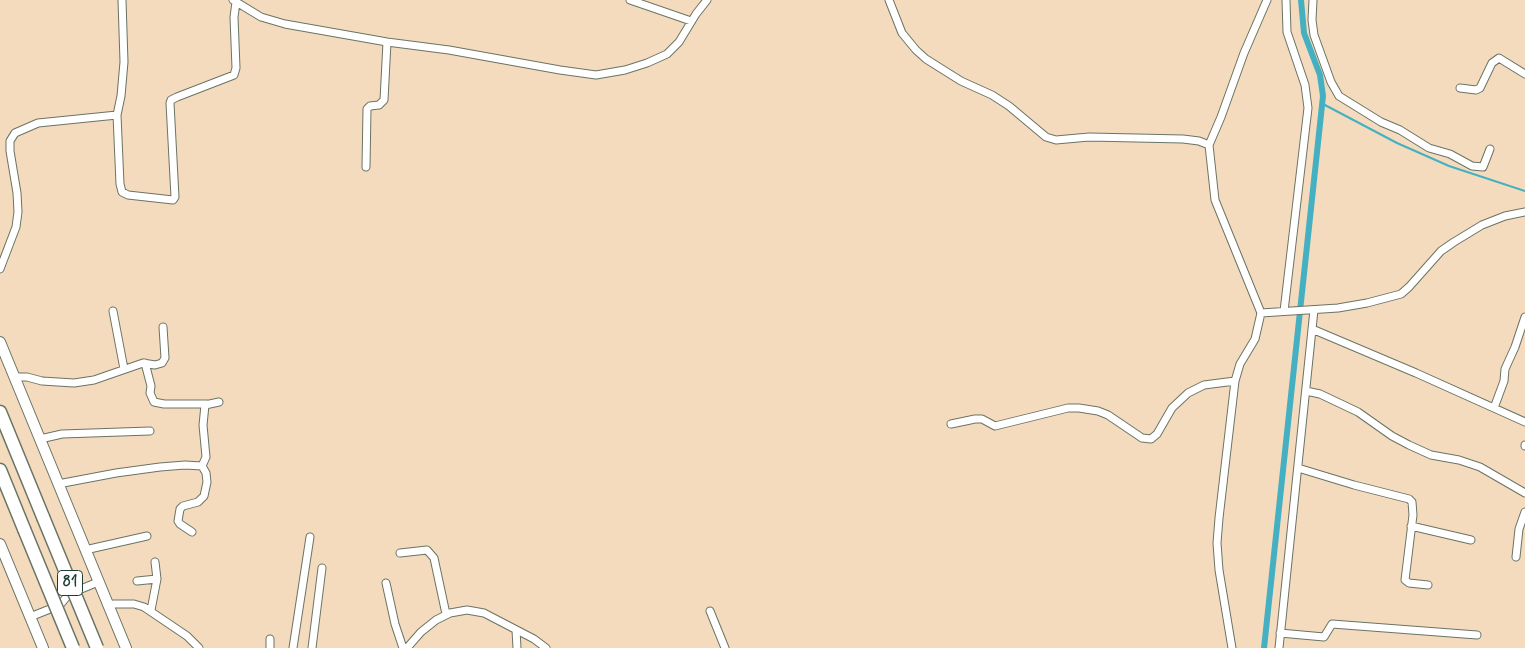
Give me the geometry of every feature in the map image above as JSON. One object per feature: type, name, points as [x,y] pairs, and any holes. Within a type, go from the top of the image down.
[{"type":"highway","name":"81","points":[[0,412],[97,648]]},
{"type":"highway","name":"81","points":[[0,470],[73,648]]},
{"type":"main road","points":[[0,342],[126,648]]},
{"type":"main road","points":[[0,544],[2,554],[43,648]]},
{"type":"street","points":[[122,0],[124,62],[117,115],[122,192],[128,195],[174,200],[170,103],[171,100],[177,97],[234,75],[236,68],[234,1]]},
{"type":"street","points":[[630,0],[692,21]]},
{"type":"street","points":[[234,1],[272,21],[388,42],[449,50],[596,75],[646,64],[667,54],[679,42],[707,0]]},
{"type":"street","points":[[889,0],[902,34],[926,59],[961,81],[992,95],[1009,106],[1046,137],[1056,140],[1089,137],[1183,139],[1199,141],[1209,145]]},
{"type":"street","points":[[1232,648],[1222,593],[1217,543],[1235,381],[1240,364],[1255,339],[1261,313],[1215,200],[1209,145],[1221,118],[1244,53],[1267,0]]},
{"type":"street","points":[[1286,0],[1288,32],[1305,85],[1308,108],[1287,311]]},
{"type":"street","points":[[1313,0],[1312,20],[1314,35],[1338,96],[1381,122],[1400,130],[1428,148],[1450,154],[1472,166],[1483,166],[1490,149]]},
{"type":"street","points":[[366,168],[367,108],[379,105],[384,100],[388,42]]},
{"type":"street","points":[[1460,88],[1476,90],[1480,88],[1492,63],[1499,58],[1525,74]]},
{"type":"street","points":[[0,269],[16,227],[18,212],[18,194],[10,151],[10,141],[15,133],[38,123],[117,115]]},
{"type":"street","points":[[1261,313],[1310,310],[1367,303],[1401,294],[1441,251],[1454,242],[1482,224],[1505,216],[1525,212]]},
{"type":"street","points":[[1279,648],[1312,329],[1310,310]]},
{"type":"street","points":[[113,311],[124,369]]},
{"type":"street","points":[[1494,408],[1504,382],[1508,361],[1525,317]]},
{"type":"street","points":[[14,377],[27,377],[42,381],[74,384],[94,380],[145,363],[155,365],[164,361],[163,328]]},
{"type":"street","points":[[1312,329],[1525,422]]},
{"type":"street","points":[[145,363],[151,386],[150,393],[154,402],[164,404],[207,404],[219,402]]},
{"type":"street","points":[[951,424],[975,418],[982,419],[995,426],[1068,408],[1079,408],[1108,414],[1142,438],[1150,439],[1156,434],[1172,408],[1188,393],[1204,385],[1235,381]]},
{"type":"street","points":[[1306,391],[1320,394],[1358,412],[1392,436],[1409,445],[1431,455],[1459,460],[1480,468],[1525,493]]},
{"type":"street","points":[[202,466],[206,457],[203,425],[204,409],[207,404]]},
{"type":"street","points":[[40,439],[62,434],[150,431]]},
{"type":"street","points":[[58,484],[160,467],[202,466]]},
{"type":"street","points":[[192,532],[178,521],[180,509],[183,506],[198,502],[204,496],[207,482],[206,473],[202,466]]},
{"type":"street","points":[[1298,468],[1354,486],[1409,499],[1414,504],[1405,580],[1409,583],[1428,585]]},
{"type":"street","points":[[1516,557],[1520,539],[1519,529],[1525,512]]},
{"type":"street","points":[[1411,526],[1471,540]]},
{"type":"street","points":[[85,550],[147,536]]},
{"type":"street","points":[[294,648],[310,537]]},
{"type":"street","points":[[400,553],[427,550],[434,558],[446,614]]},
{"type":"street","points":[[151,610],[157,580],[155,562]]},
{"type":"street","points":[[312,648],[322,568]]},
{"type":"street","points":[[136,581],[157,580]]},
{"type":"street","points":[[30,617],[60,605],[69,594],[98,582]]},
{"type":"street","points":[[386,583],[395,624],[403,648]]},
{"type":"street","points":[[108,605],[134,604],[151,610],[187,636],[200,648]]},
{"type":"street","points":[[407,648],[425,629],[446,614],[459,611],[484,613],[534,639],[546,648]]},
{"type":"street","points":[[710,612],[725,648]]},
{"type":"street","points":[[1280,633],[1324,637],[1332,624],[1477,635]]},
{"type":"street","points":[[516,630],[517,648]]},
{"type":"street","points":[[270,638],[270,648]]},
{"type":"waterway","points":[[1264,648],[1323,96],[1320,75],[1304,33],[1301,0]]},
{"type":"waterway","points":[[1323,104],[1397,143],[1449,166],[1525,191]]}]
